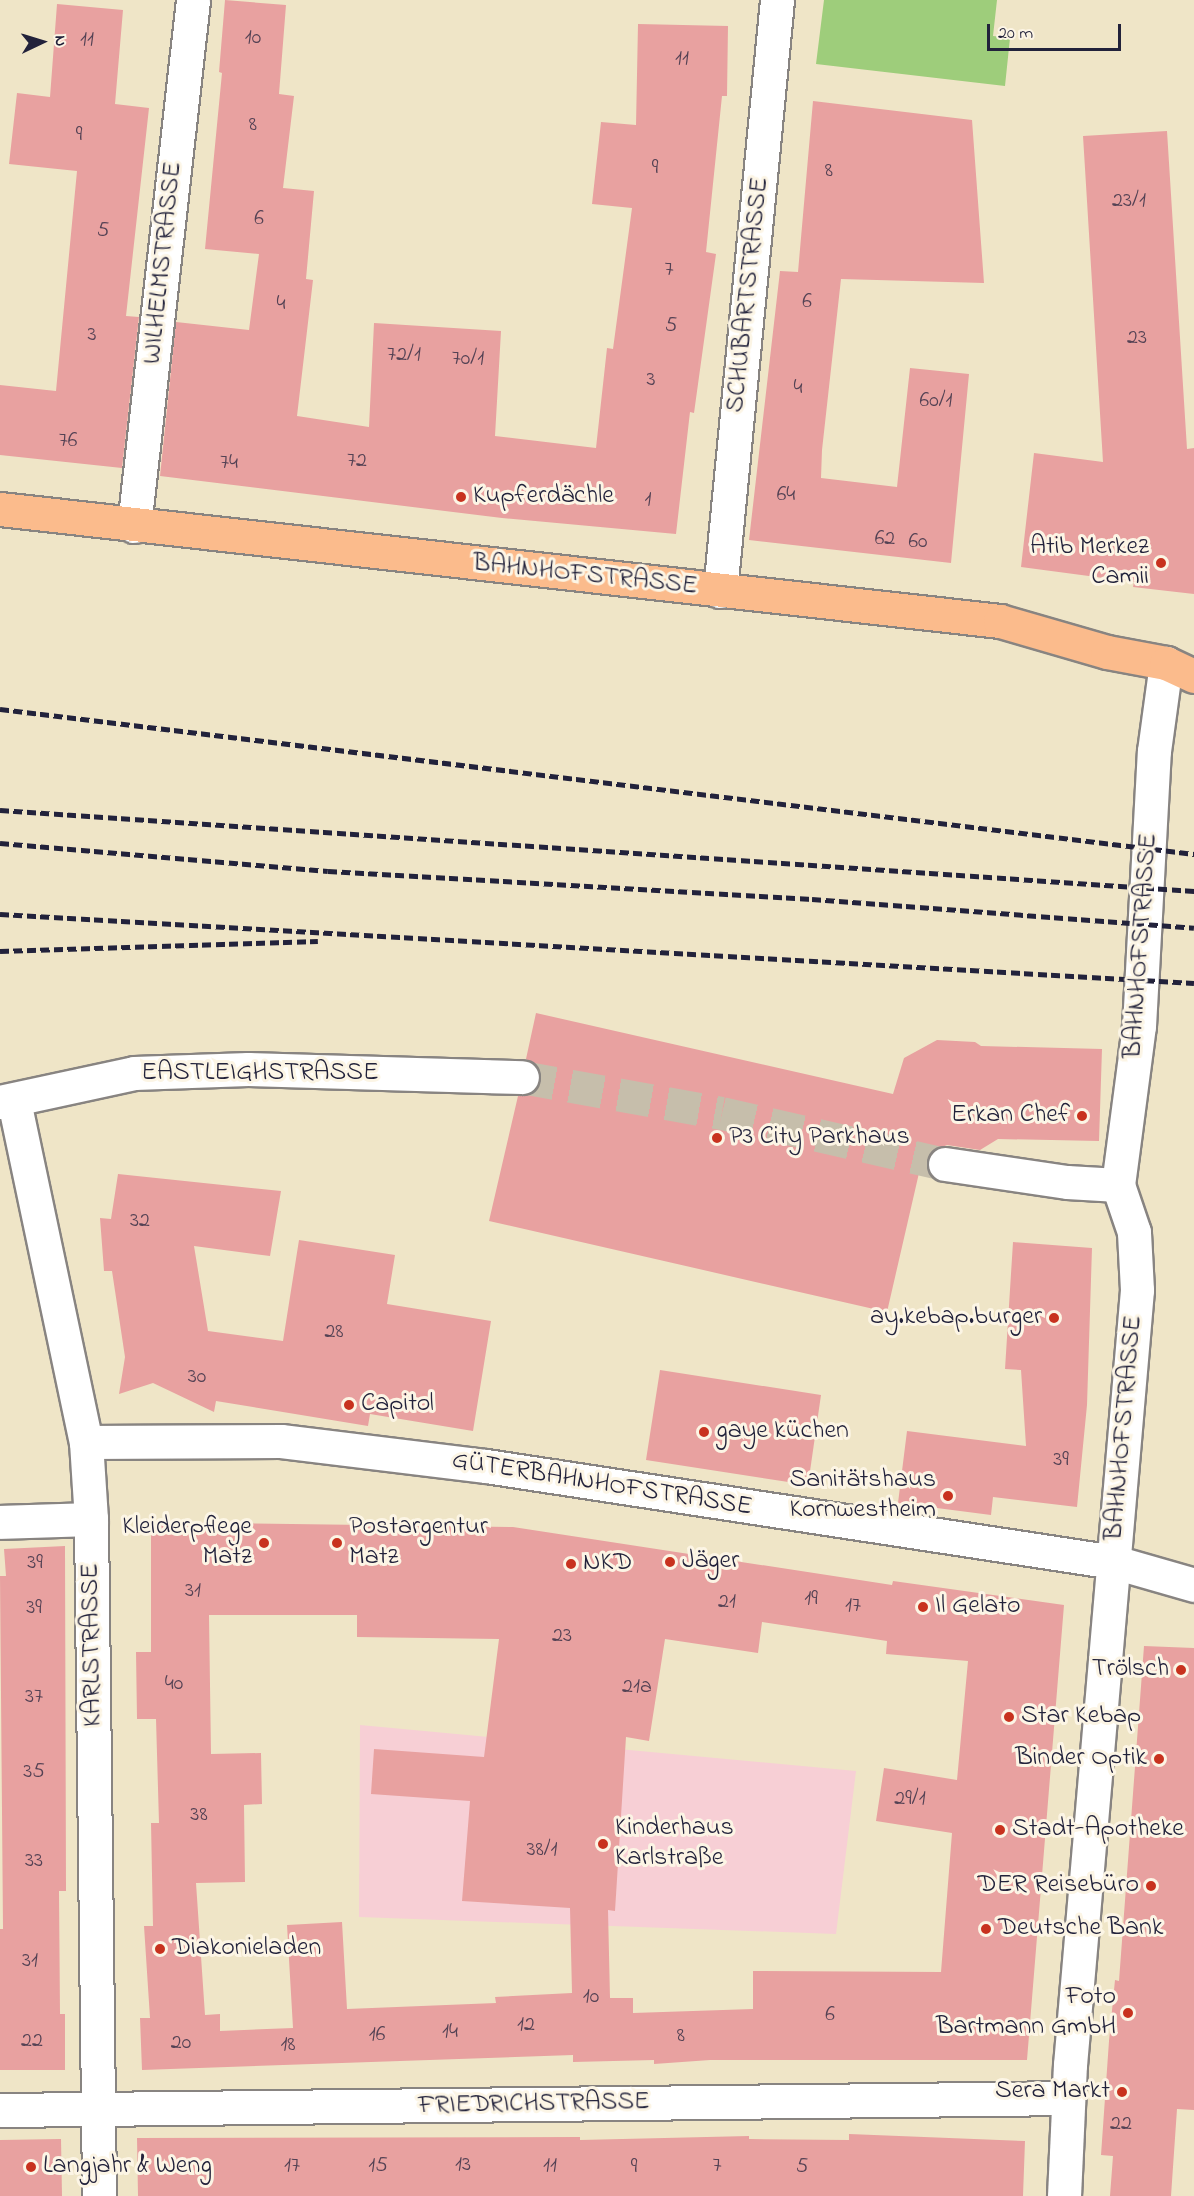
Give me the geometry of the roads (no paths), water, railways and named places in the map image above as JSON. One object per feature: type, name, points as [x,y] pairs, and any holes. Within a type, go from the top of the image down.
[{"type":"main road","name":"BAHNHOFSTRASSE","points":[[0,509],[134,526],[1000,621],[1107,652],[1185,665]]},
{"type":"street","name":"WILHELMSTRASSE","points":[[134,526],[193,0]]},
{"type":"street","name":"SCHUBARTSTRASSE","points":[[720,591],[777,0]]},
{"type":"street","name":"BAHNHOFSTRASSE","points":[[1064,2196],[1068,2098],[1137,1290],[1134,1232],[1118,1185],[1139,1026],[1154,751],[1185,665]]},
{"type":"street","name":"EASTLEIGHSTRASSE","points":[[7,1102],[134,1073],[248,1069],[522,1077]]},
{"type":"street","name":"KARLSTRASSE","points":[[7,1102],[86,1442],[91,1519],[99,2196]]},
{"type":"street","points":[[945,1164],[1067,1182],[1118,1185]]},
{"type":"street","name":"GÜTERBAHNHOFSTRASSE","points":[[86,1442],[281,1442],[486,1466],[1114,1562],[1194,1586]]},
{"type":"street","points":[[0,1522],[91,1519]]},
{"type":"street","name":"FRIEDRICHSTRASSE","points":[[0,2110],[98,2111],[1068,2098]]},
{"type":"tunnel","points":[[522,1077],[722,1113],[945,1164]]},
{"type":"railway","points":[[0,709],[1194,854]]},
{"type":"railway","points":[[0,810],[1194,891]]},
{"type":"railway","points":[[0,843],[328,871],[812,899],[1194,928]]},
{"type":"railway","points":[[0,914],[1194,983]]},
{"type":"railway","points":[[0,951],[318,941]]},
{"type":"place","name":"Kupferdächle","points":[[461,497]]},
{"type":"place","name":"Atib Merkez Camii","points":[[1161,563]]},
{"type":"place","name":"Erkan Chef","points":[[1082,1116]]},
{"type":"place","name":"P3 City Parkhaus","points":[[717,1138]]},
{"type":"place","name":"ay.kebap.burger","points":[[1054,1318]]},
{"type":"place","name":"Capitol","points":[[349,1405]]},
{"type":"place","name":"gaye küchen","points":[[704,1432]]},
{"type":"place","name":"Sanitätshaus Kornwestheim","points":[[948,1496]]},
{"type":"place","name":"Kleiderpflege Matz","points":[[264,1543]]},
{"type":"place","name":"Postargentur Matz","points":[[337,1543]]},
{"type":"place","name":"Jäger","points":[[670,1562]]},
{"type":"place","name":"NKD","points":[[571,1564]]},
{"type":"place","name":"Il Gelato","points":[[923,1607]]},
{"type":"place","name":"Trölsch","points":[[1181,1670]]},
{"type":"place","name":"Star Kebap","points":[[1009,1717]]},
{"type":"place","name":"Binder Optik","points":[[1159,1759]]},
{"type":"place","name":"Stadt-Apotheke","points":[[1000,1830]]},
{"type":"place","name":"Kinderhaus Karlstraße","points":[[603,1844]]},
{"type":"place","name":"DER Reisebüro","points":[[1151,1886]]},
{"type":"place","name":"Deutsche Bank","points":[[986,1929]]},
{"type":"place","name":"Diakonieladen","points":[[160,1949]]},
{"type":"place","name":"Foto Bartmann GmbH","points":[[1128,2013]]},
{"type":"place","name":"Sera Markt","points":[[1122,2092]]},
{"type":"place","name":"Langjahr & Weng","points":[[31,2167]]}]
